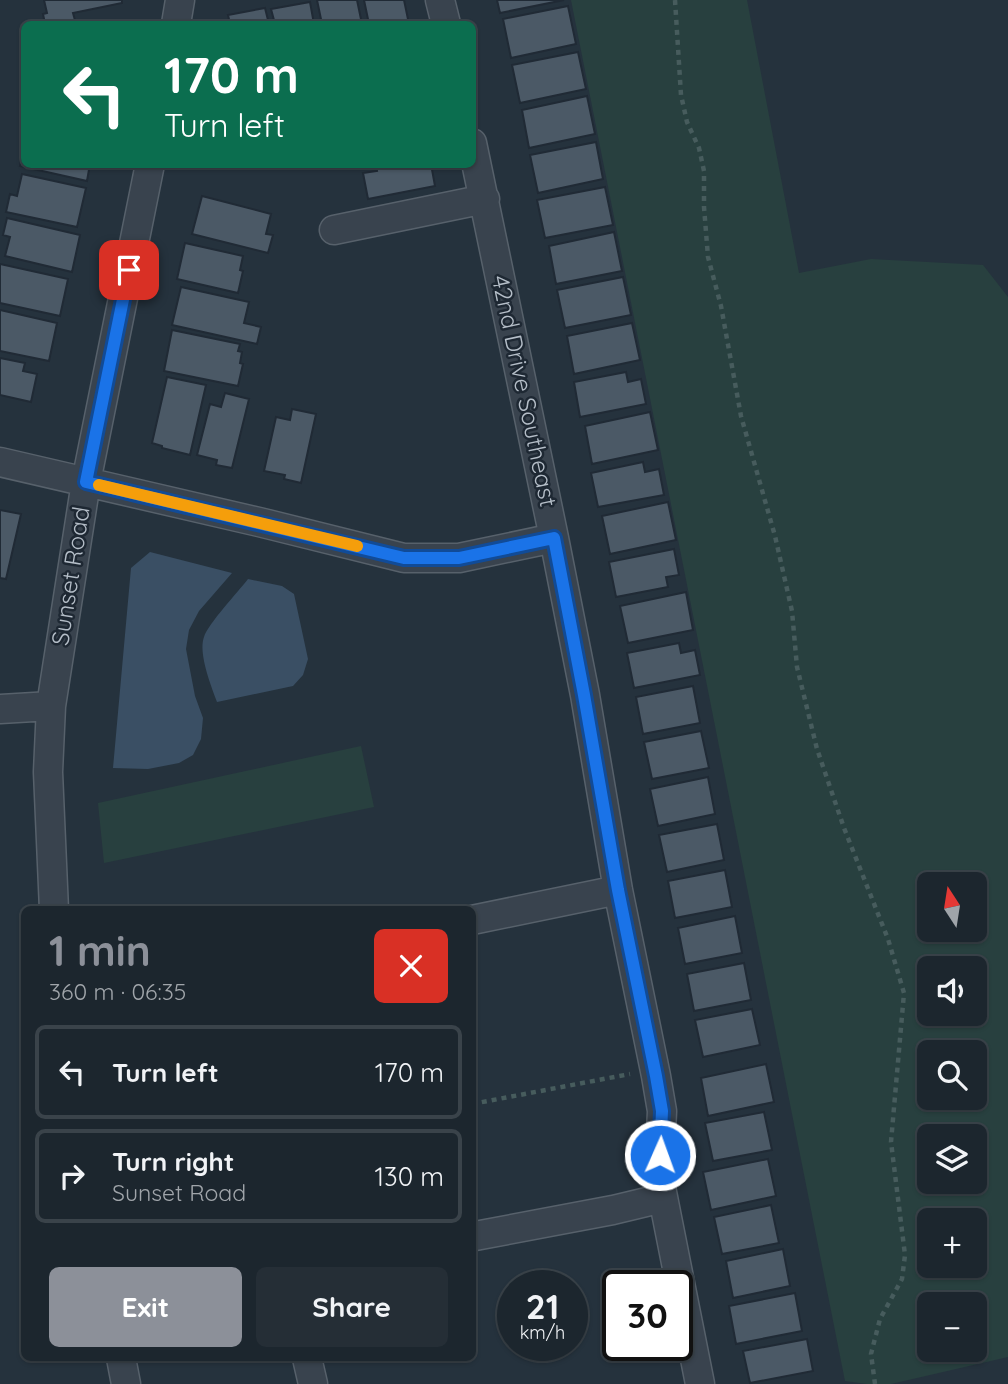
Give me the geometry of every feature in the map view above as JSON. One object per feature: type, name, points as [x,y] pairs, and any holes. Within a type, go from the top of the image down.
[{"type":"street","points":[[176,21],[180,0]]},
{"type":"street","points":[[440,0],[445,21]]},
{"type":"street","name":"42nd Drive Southeast","points":[[476,160],[554,538],[618,890],[655,1069],[662,1111],[659,1177],[700,1384]]},
{"type":"street","name":"Sunset Road","points":[[54,906],[48,772],[51,706],[86,482],[149,168]]},
{"type":"street","points":[[334,230],[485,199]]},
{"type":"street","points":[[0,462],[404,558],[459,558],[554,538]]},
{"type":"street","points":[[0,709],[51,706]]},
{"type":"street","points":[[476,919],[618,890]]},
{"type":"street","points":[[476,1236],[663,1198]]},
{"type":"street","points":[[122,1361],[126,1384]]},
{"type":"street","points":[[308,1361],[313,1384]]},
{"type":"path","points":[[676,0],[681,95],[687,122],[699,148],[704,170],[708,257],[721,306],[741,416],[775,536],[792,611],[797,667],[817,749],[844,828],[888,939],[904,993],[891,1142],[905,1255],[902,1279],[880,1320],[871,1354],[875,1384]]},
{"type":"path","points":[[476,1103],[655,1069]]},
{"type":"green space","points":[[571,0],[747,0],[799,273],[871,259],[983,265],[1008,297],[1008,1357],[987,1362],[987,1292],[917,1292],[917,1362],[986,1362],[891,1384],[845,1381]]},
{"type":"green space","points":[[361,746],[374,807],[104,863],[98,803]]},
{"type":"water","points":[[150,552],[232,573],[199,611],[189,630],[186,649],[195,696],[203,718],[201,739],[193,755],[179,763],[148,769],[113,768],[131,568]]},
{"type":"water","points":[[248,579],[282,586],[294,594],[308,659],[303,675],[293,686],[217,702],[204,660],[204,637],[217,616]]},
{"type":"building","points":[[44,0],[122,0],[122,3],[73,13],[75,21],[44,21],[43,14],[47,13]]},
{"type":"building","points":[[317,0],[357,0],[361,21],[321,21]]},
{"type":"building","points":[[364,0],[404,0],[408,21],[368,21]]},
{"type":"building","points":[[497,0],[564,0],[500,13]]},
{"type":"building","points":[[310,2],[313,21],[274,21],[271,9]]},
{"type":"building","points":[[568,6],[576,44],[511,58],[503,19]]},
{"type":"building","points":[[265,8],[268,21],[229,21],[228,15]]},
{"type":"building","points":[[578,52],[586,89],[520,103],[512,65]]},
{"type":"building","points":[[587,96],[595,134],[529,148],[522,110]]},
{"type":"building","points":[[596,142],[603,179],[538,193],[530,155]]},
{"type":"building","points":[[29,168],[89,168],[87,181]]},
{"type":"building","points":[[377,168],[432,168],[435,186],[368,199],[363,173],[377,171]]},
{"type":"building","points":[[22,174],[86,188],[77,227],[6,212],[10,194],[17,196]]},
{"type":"building","points":[[605,187],[613,225],[545,238],[537,200]]},
{"type":"building","points":[[202,196],[271,214],[266,234],[273,235],[268,253],[192,234]]},
{"type":"building","points":[[7,218],[80,235],[72,272],[5,256],[10,237],[3,235]]},
{"type":"building","points":[[614,232],[622,271],[556,284],[549,246]]},
{"type":"building","points":[[185,243],[243,256],[238,293],[177,279]]},
{"type":"building","points":[[0,264],[68,279],[60,316],[0,303]]},
{"type":"building","points":[[623,277],[631,315],[565,328],[557,290]]},
{"type":"building","points":[[181,287],[249,302],[244,323],[261,327],[257,344],[172,325]]},
{"type":"building","points":[[0,310],[57,323],[49,361],[0,351]]},
{"type":"building","points":[[632,323],[640,360],[574,374],[567,336]]},
{"type":"building","points":[[172,330],[240,344],[238,351],[242,352],[240,363],[243,364],[238,386],[164,371]]},
{"type":"building","points":[[0,358],[25,363],[23,371],[37,374],[31,402],[0,395]]},
{"type":"building","points":[[626,372],[628,382],[641,379],[646,404],[580,417],[574,382]]},
{"type":"building","points":[[167,377],[206,385],[190,455],[152,443]]},
{"type":"building","points":[[225,393],[249,399],[232,468],[216,465],[217,460],[197,455],[210,404],[221,407]]},
{"type":"building","points":[[292,409],[316,414],[301,483],[284,479],[285,475],[264,471],[276,417],[290,420]]},
{"type":"building","points":[[650,412],[658,450],[592,464],[585,426]]},
{"type":"building","points":[[643,462],[645,472],[659,469],[664,495],[598,507],[591,473]]},
{"type":"building","points":[[668,502],[676,540],[610,554],[602,516]]},
{"type":"building","points":[[0,510],[21,514],[6,579],[0,578]]},
{"type":"building","points":[[674,549],[679,575],[666,577],[668,587],[616,597],[609,562]]},
{"type":"building","points":[[686,592],[693,630],[628,643],[620,606]]},
{"type":"building","points":[[679,643],[681,653],[695,650],[700,675],[634,688],[627,653]]},
{"type":"building","points":[[693,686],[700,723],[643,734],[636,697]]},
{"type":"building","points":[[701,731],[709,768],[652,779],[644,742]]},
{"type":"building","points":[[708,777],[715,814],[658,826],[650,789]]},
{"type":"building","points":[[717,824],[724,860],[667,872],[659,835]]},
{"type":"building","points":[[725,870],[732,907],[675,918],[668,881]]},
{"type":"building","points":[[735,916],[742,953],[685,964],[678,928]]},
{"type":"building","points":[[744,963],[751,1000],[694,1011],[687,974]]},
{"type":"building","points":[[752,1009],[760,1045],[703,1057],[695,1020]]},
{"type":"building","points":[[766,1064],[774,1102],[708,1116],[701,1078]]},
{"type":"building","points":[[764,1112],[772,1150],[713,1161],[705,1123]]},
{"type":"building","points":[[768,1159],[776,1196],[711,1210],[703,1172]]},
{"type":"building","points":[[771,1205],[779,1243],[722,1254],[714,1217]]},
{"type":"building","points":[[783,1249],[790,1286],[733,1298],[726,1261]]},
{"type":"building","points":[[795,1293],[802,1331],[736,1344],[729,1306]]},
{"type":"building","points":[[807,1339],[813,1371],[750,1383],[743,1351]]},
{"type":"slow traffic","points":[[99,485],[357,546]]},
{"type":"route","points":[[129,270],[86,482],[404,558],[459,558],[554,538],[618,890],[656,1076],[662,1111],[660,1155]]}]
